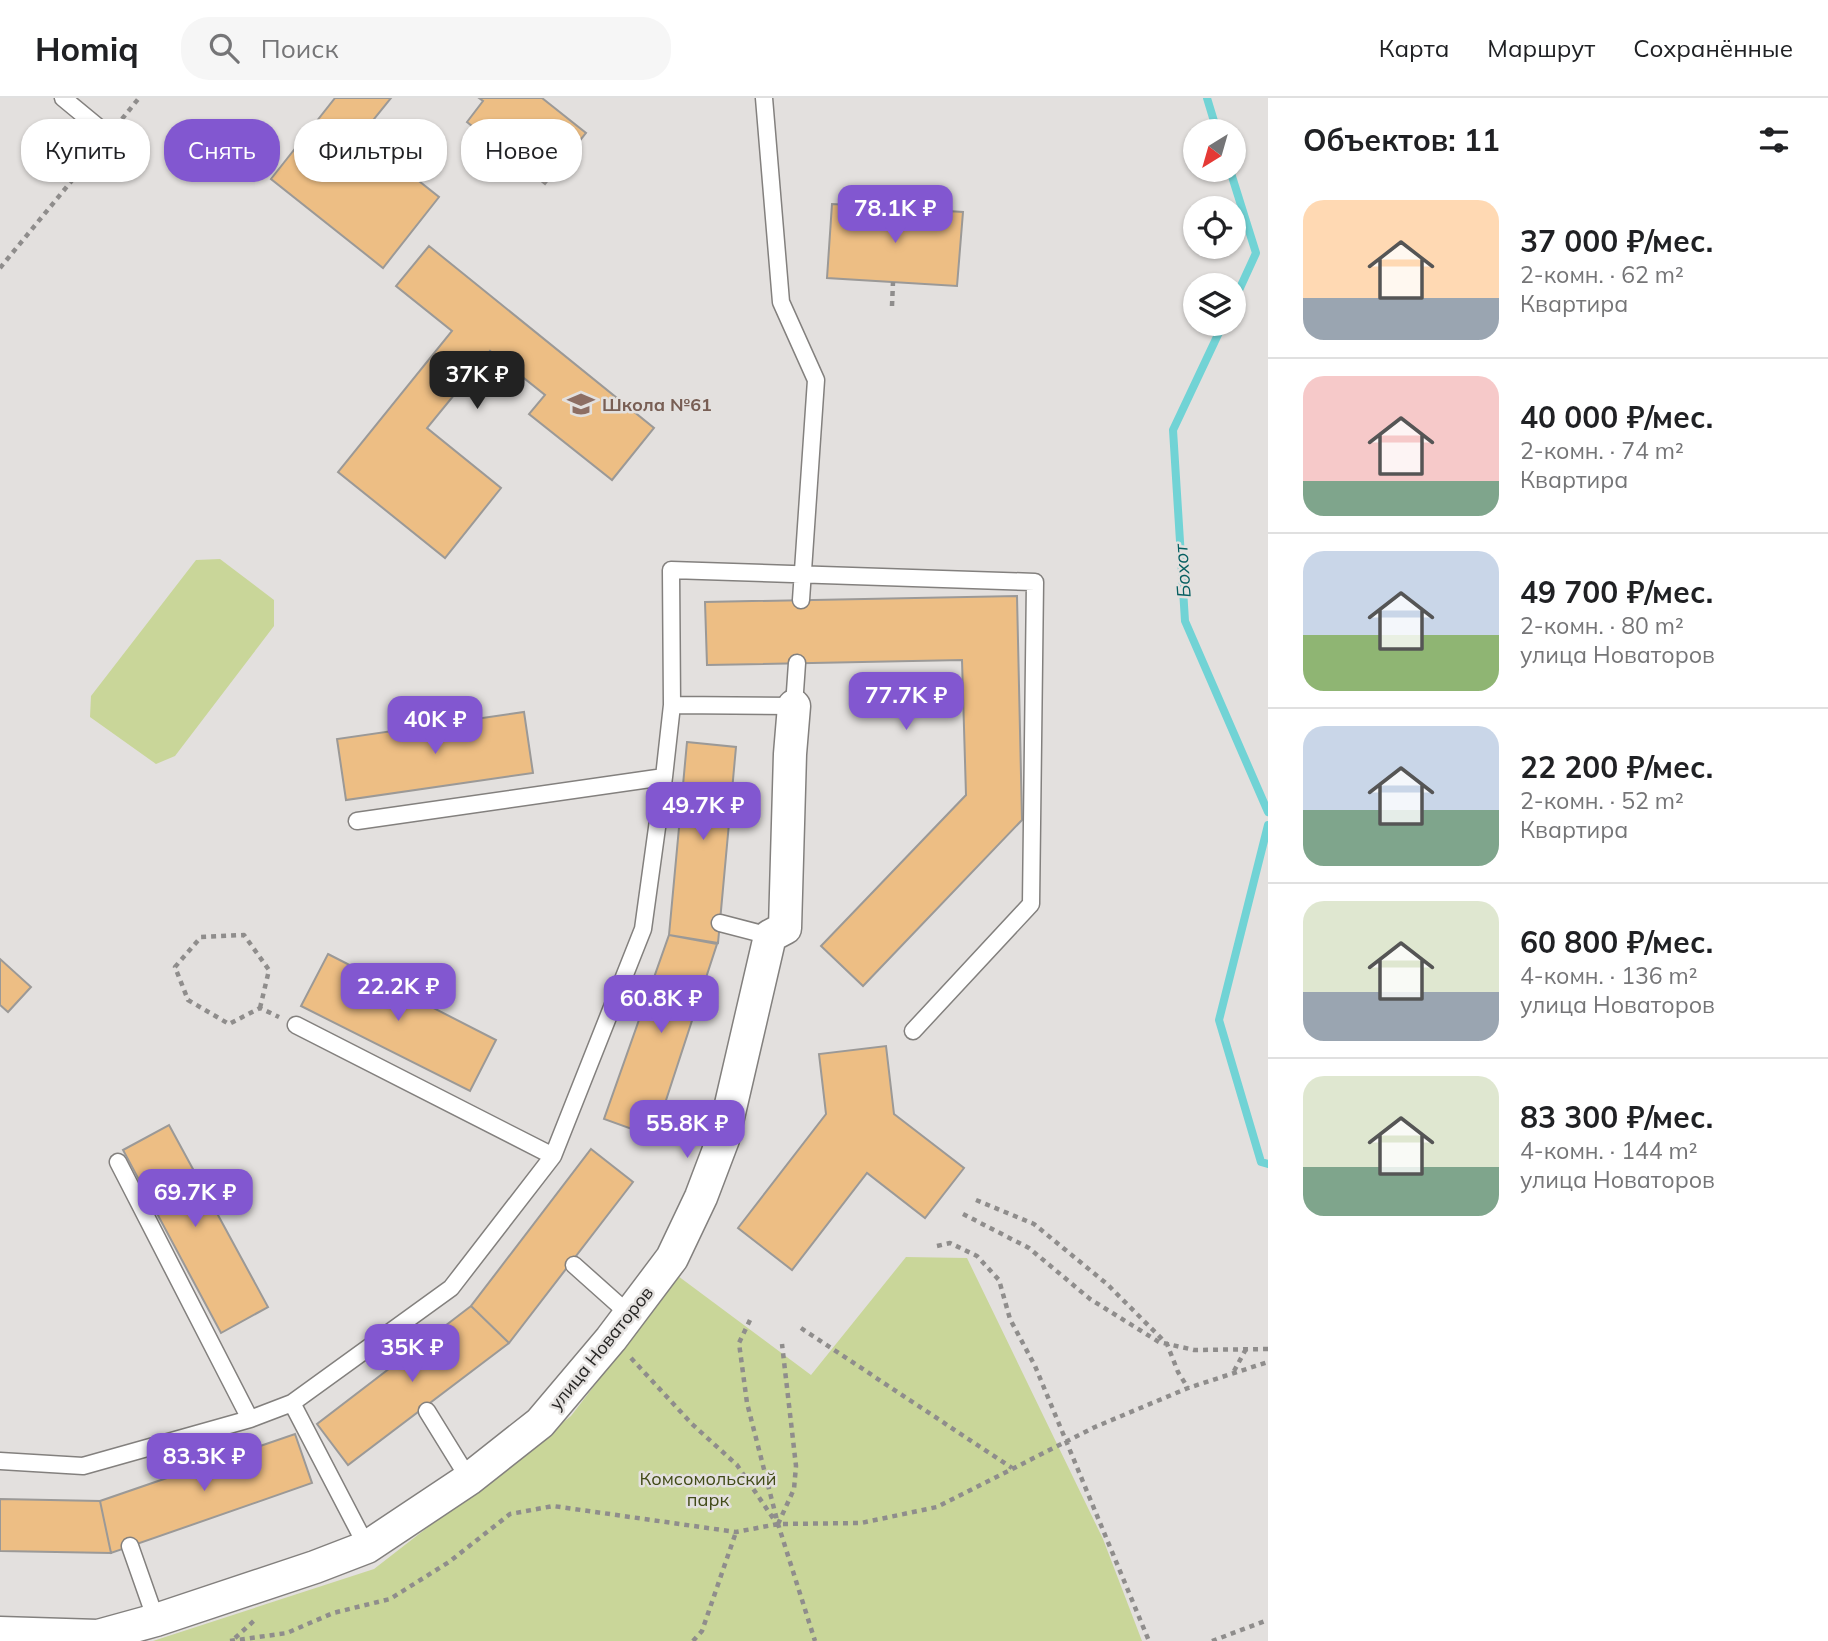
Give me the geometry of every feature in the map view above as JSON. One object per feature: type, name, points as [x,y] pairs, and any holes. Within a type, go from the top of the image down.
[{"type":"street","name":"улица Новаторов","points":[[0,1633],[98,1636],[156,1620],[367,1547],[469,1479],[540,1423],[620,1327],[672,1258],[701,1197],[723,1139],[770,936],[785,928],[794,706]]},
{"type":"lane","points":[[63,98],[88,119]]},
{"type":"lane","points":[[764,98],[781,302],[817,380],[801,600]]},
{"type":"lane","points":[[0,1461],[83,1466],[250,1419],[292,1403],[451,1288],[553,1156],[643,929],[672,705],[671,570],[1035,582],[1031,904],[913,1031]]},
{"type":"lane","points":[[672,705],[794,706],[797,663]]},
{"type":"lane","points":[[357,821],[664,777]]},
{"type":"lane","points":[[720,923],[770,936]]},
{"type":"lane","points":[[296,1025],[553,1156]]},
{"type":"lane","points":[[659,1121],[723,1139]]},
{"type":"lane","points":[[118,1162],[250,1419]]},
{"type":"lane","points":[[574,1265],[620,1327]]},
{"type":"lane","points":[[292,1403],[367,1547]]},
{"type":"lane","points":[[427,1411],[469,1479]]},
{"type":"lane","points":[[130,1546],[156,1620]]},
{"type":"path","points":[[122,119],[139,98]]},
{"type":"path","points":[[0,268],[71,182]]},
{"type":"path","points":[[892,306],[893,282]]},
{"type":"path","points":[[260,1009],[269,970],[244,935],[201,937],[175,967],[188,1000],[229,1024],[260,1009],[296,1025]]},
{"type":"path","points":[[976,1200],[1034,1224],[1107,1284],[1167,1344],[1178,1373],[1188,1388]]},
{"type":"path","points":[[963,1214],[1029,1248],[1090,1298],[1141,1333],[1167,1344],[1194,1350],[1268,1349]]},
{"type":"path","points":[[937,1246],[950,1243],[978,1256],[999,1280],[1010,1319],[1035,1366],[1149,1641]]},
{"type":"path","points":[[750,1320],[739,1343],[747,1403],[778,1524],[809,1629],[815,1641]]},
{"type":"path","points":[[620,1327],[649,1375],[692,1424],[737,1465],[778,1524]]},
{"type":"path","points":[[801,1328],[1012,1468]]},
{"type":"path","points":[[778,1524],[794,1489],[796,1466],[782,1344]]},
{"type":"path","points":[[1234,1372],[1246,1349]]},
{"type":"path","points":[[230,1641],[287,1633],[333,1613],[390,1599],[449,1562],[510,1514],[553,1506],[736,1532],[778,1524],[861,1523],[937,1507],[1095,1427],[1188,1388],[1268,1362]]},
{"type":"path","points":[[693,1641],[702,1631],[736,1532]]},
{"type":"path","points":[[1212,1641],[1268,1620]]},
{"type":"green space","points":[[220,559],[274,600],[274,626],[175,756],[156,764],[90,717],[91,696],[196,560]]},
{"type":"green space","name":"Комсомольский парк","points":[[906,1257],[967,1258],[1103,1539],[1142,1641],[153,1641],[374,1569],[571,1416],[678,1276],[811,1375]]},
{"type":"building","points":[[335,98],[391,98],[374,119],[318,119]]},
{"type":"building","points":[[479,98],[542,98],[568,119],[469,119],[483,101]]},
{"type":"building","points":[[294,150],[294,182],[420,182],[439,197],[383,268],[275,182],[280,182],[280,168]]},
{"type":"building","points":[[832,204],[963,212],[957,286],[827,278]]},
{"type":"building","name":"Школа №61","points":[[429,246],[654,428],[612,480],[529,414],[545,395],[490,351],[427,428],[501,488],[445,558],[338,472],[452,331],[396,286]]},
{"type":"building","points":[[1017,596],[1022,820],[863,986],[821,946],[966,795],[962,660],[707,665],[705,602]]},
{"type":"building","points":[[524,712],[533,773],[346,800],[337,739]]},
{"type":"building","points":[[687,742],[736,747],[718,943],[669,935]]},
{"type":"building","points":[[669,935],[717,944],[654,1137],[604,1119]]},
{"type":"building","points":[[328,954],[496,1040],[470,1091],[301,1006]]},
{"type":"building","points":[[0,959],[31,987],[8,1012],[0,1005]]},
{"type":"building","points":[[886,1046],[894,1114],[964,1168],[925,1218],[867,1173],[792,1270],[738,1228],[826,1114],[819,1054]]},
{"type":"building","points":[[169,1125],[268,1307],[221,1333],[123,1150]]},
{"type":"building","points":[[591,1149],[633,1182],[509,1343],[471,1306]]},
{"type":"building","points":[[471,1306],[509,1343],[348,1465],[317,1424]]},
{"type":"building","points":[[295,1434],[312,1483],[111,1553],[100,1501]]},
{"type":"building","points":[[0,1499],[100,1501],[111,1553],[0,1551]]},
{"type":"waterway","name":"Бохот","points":[[1207,98],[1213,119]]},
{"type":"waterway","name":"Бохот","points":[[1234,182],[1256,253],[1246,275]]},
{"type":"waterway","name":"Бохот","points":[[1217,336],[1173,430],[1185,621],[1268,812]]},
{"type":"waterway","name":"Бохот","points":[[1268,825],[1219,1020],[1261,1162],[1268,1164]]},
{"type":"place","name":"Школа №61","points":[[581,404]]}]
